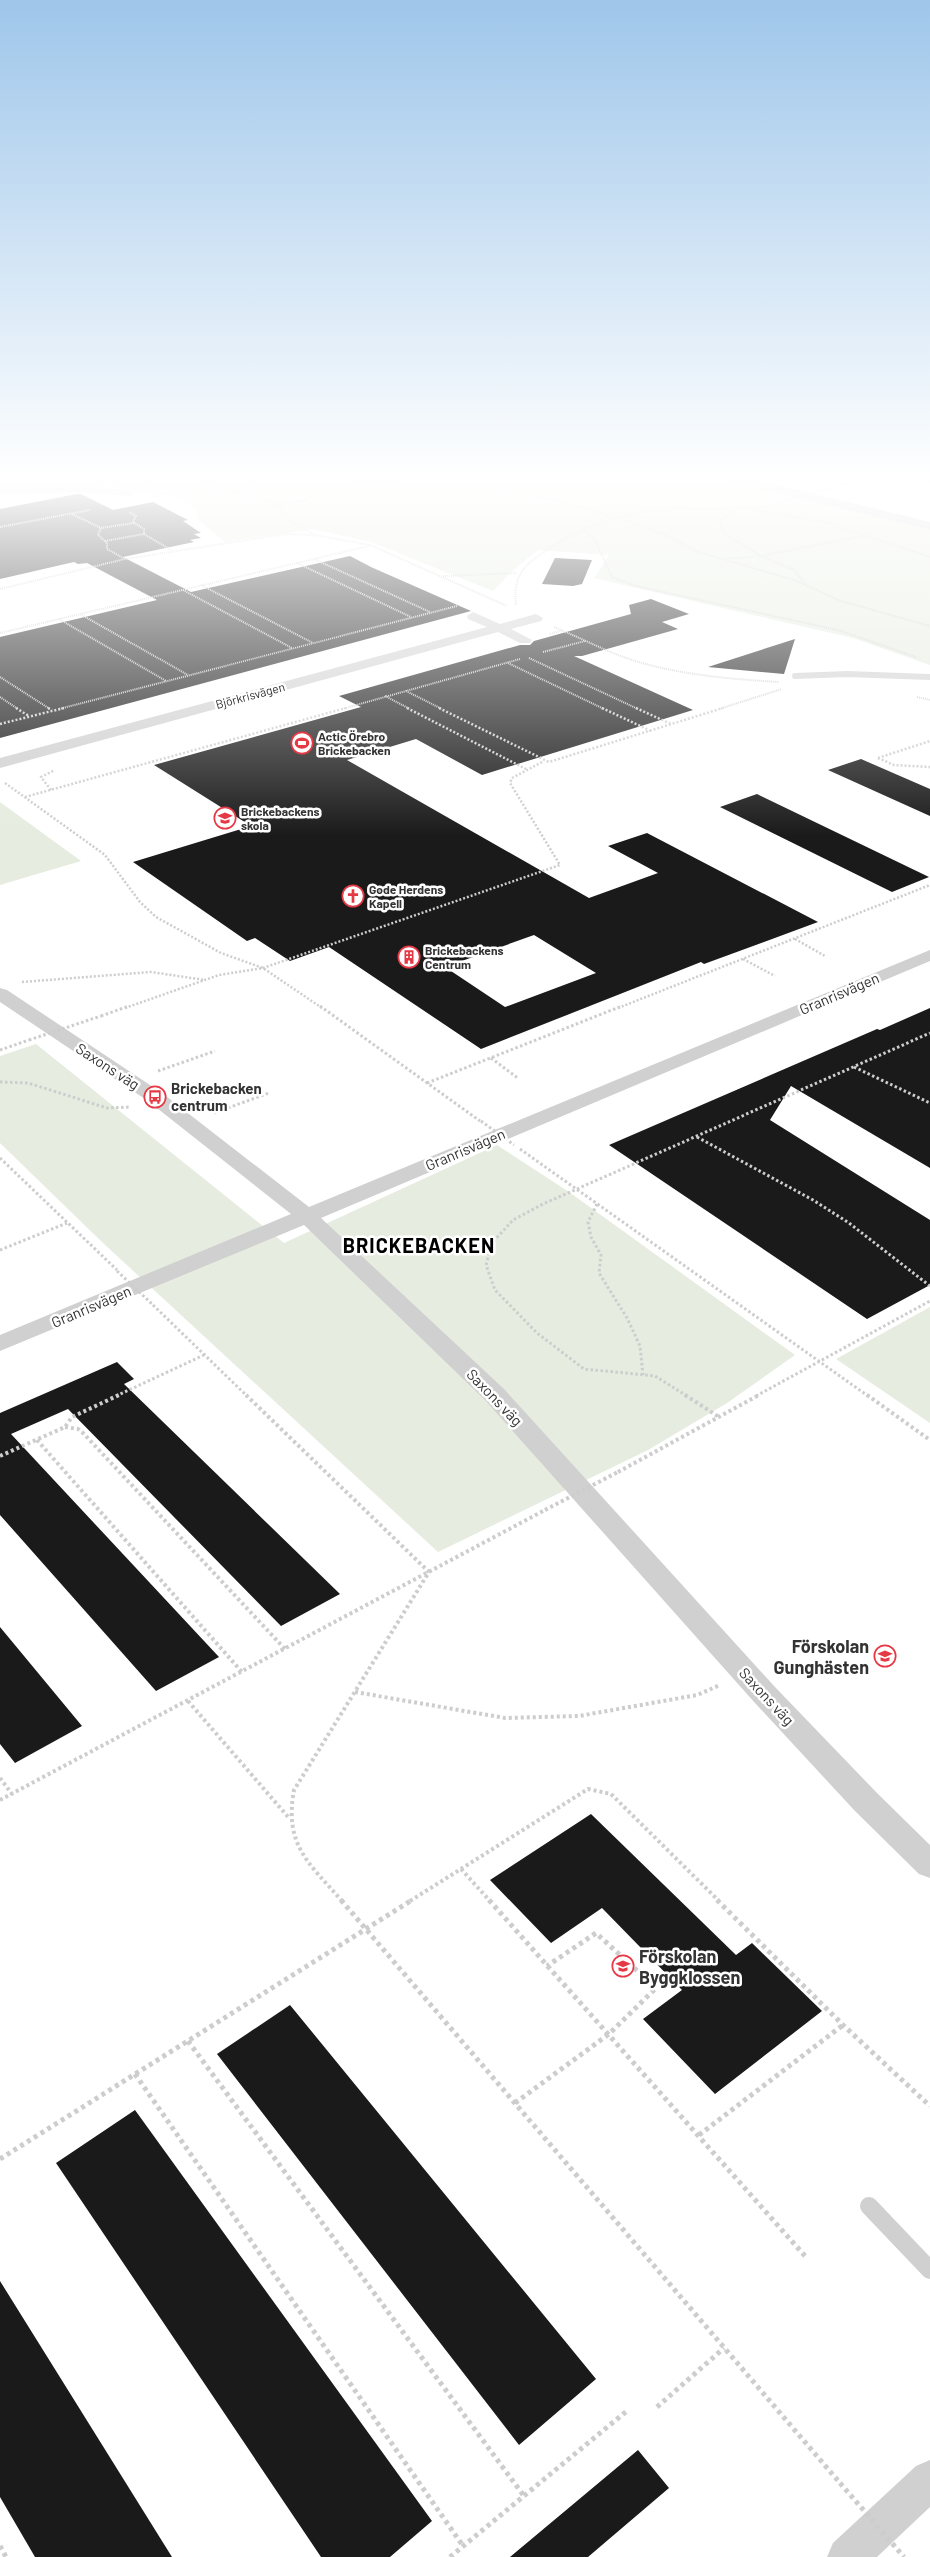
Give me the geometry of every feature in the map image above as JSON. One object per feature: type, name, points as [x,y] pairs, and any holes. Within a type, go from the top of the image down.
[{"type":"street","points":[[474,616],[525,640]]},
{"type":"street","name":"Björkrisvägen","points":[[0,763],[536,618]]},
{"type":"street","name":"Granrisvägen","points":[[0,1344],[930,955]]},
{"type":"street","name":"Saxons väg","points":[[9,988],[155,1097],[307,1216],[495,1395],[746,1674],[866,1802],[930,1865]]},
{"type":"street","points":[[847,2557],[930,2480]]},
{"type":"lane","points":[[795,676],[847,674],[930,677]]},
{"type":"lane","points":[[869,2206],[930,2270]]},
{"type":"path","points":[[0,633],[151,597]]},
{"type":"path","points":[[196,597],[293,648]]},
{"type":"path","points":[[225,597],[314,643]]},
{"type":"path","points":[[368,597],[411,618]]},
{"type":"path","points":[[397,597],[431,613]]},
{"type":"path","points":[[479,600],[489,598],[517,610],[515,597]]},
{"type":"path","points":[[688,597],[838,630],[921,658]]},
{"type":"path","points":[[832,597],[930,626]]},
{"type":"path","points":[[0,724],[463,604]]},
{"type":"path","points":[[79,614],[188,676]]},
{"type":"path","points":[[536,618],[633,661],[666,670],[726,678],[783,682]]},
{"type":"path","points":[[59,619],[166,681]]},
{"type":"path","points":[[543,652],[586,640]]},
{"type":"path","points":[[24,797],[535,655]]},
{"type":"path","points":[[526,657],[671,724]]},
{"type":"path","points":[[508,662],[651,730]]},
{"type":"path","points":[[0,677],[53,710]]},
{"type":"path","points":[[0,1050],[205,980],[263,968],[560,866],[510,783],[512,778],[544,761],[555,761],[787,688]]},
{"type":"path","points":[[406,691],[544,761]]},
{"type":"path","points":[[386,696],[527,769]]},
{"type":"path","points":[[913,696],[930,700]]},
{"type":"path","points":[[0,697],[29,717]]},
{"type":"path","points":[[930,741],[878,758],[894,765],[930,767]]},
{"type":"path","points":[[51,790],[41,777],[56,770]]},
{"type":"path","points":[[0,780],[105,855],[140,902],[156,917],[221,952],[263,968],[930,1440]]},
{"type":"path","points":[[427,1083],[930,885]]},
{"type":"path","points":[[794,939],[824,956]]},
{"type":"path","points":[[743,959],[775,976]]},
{"type":"path","points":[[9,988],[151,972],[205,980]]},
{"type":"path","points":[[719,1417],[655,1376],[584,1368],[537,1333],[495,1290],[486,1265],[492,1243],[513,1220],[930,1033]]},
{"type":"path","points":[[152,1073],[216,1051]]},
{"type":"path","points":[[491,1058],[519,1079]]},
{"type":"path","points":[[853,1067],[930,1103]]},
{"type":"path","points":[[0,1082],[28,1083],[100,1106],[125,1109],[155,1097]]},
{"type":"path","points":[[211,1114],[270,1093]]},
{"type":"path","points":[[697,1137],[813,1200],[849,1223],[930,1286]]},
{"type":"path","points":[[0,1158],[430,1572]]},
{"type":"path","points":[[596,1204],[588,1222],[591,1237],[601,1255],[599,1273],[627,1318],[640,1346],[643,1374]]},
{"type":"path","points":[[0,1250],[68,1223]]},
{"type":"path","points":[[0,1800],[618,1472],[930,1301]]},
{"type":"path","points":[[65,1428],[72,1416],[204,1355]]},
{"type":"path","points":[[0,1456],[65,1428],[78,1429],[83,1432],[285,1649]]},
{"type":"path","points":[[37,1440],[242,1672]]},
{"type":"path","points":[[430,1572],[294,1790],[289,1818],[294,1838],[308,1862],[904,2557]]},
{"type":"path","points":[[355,1692],[505,1718],[579,1716],[697,1695],[746,1674]]},
{"type":"path","points":[[188,1701],[289,1818]]},
{"type":"path","points":[[0,1778],[12,1794]]},
{"type":"path","points":[[0,2159],[588,1789],[610,1794],[844,2025],[930,2106]]},
{"type":"path","points":[[461,1868],[805,2256]]},
{"type":"path","points":[[515,2103],[609,2034],[656,1988],[596,1933],[547,1966]]},
{"type":"path","points":[[698,2135],[844,2025]]},
{"type":"path","points":[[188,2041],[524,2496]]},
{"type":"path","points":[[135,2074],[463,2546]]},
{"type":"path","points":[[657,2407],[724,2348]]},
{"type":"path","points":[[450,2557],[628,2410]]},
{"type":"path","points":[[0,2546],[6,2557]]},
{"type":"shaded area","points":[[677,597],[930,597],[930,665],[853,638]]},
{"type":"shaded area","points":[[0,802],[81,861],[0,885]]},
{"type":"shaded area","points":[[36,1044],[284,1243],[497,1145],[569,1192],[795,1355],[727,1403],[648,1450],[438,1552],[103,1243],[0,1143],[0,1056]]},
{"type":"shaded area","points":[[930,1307],[930,1423],[836,1359]]},
{"type":"building","points":[[152,597],[440,597],[471,611],[0,738],[0,637],[157,600]]},
{"type":"building","points":[[651,599],[689,614],[662,622],[678,629],[582,656],[574,656],[693,710],[482,775],[416,739],[347,760],[589,898],[658,873],[608,846],[647,833],[818,922],[704,964],[701,962],[481,1049],[329,947],[290,961],[255,938],[247,941],[133,862],[251,826],[154,765],[361,707],[339,696],[520,645],[530,645],[534,641],[631,614],[629,605]],"holes":[[[534,935],[596,973],[505,1007],[445,967]]]},
{"type":"building","points":[[795,639],[784,674],[708,667]]},
{"type":"building","points":[[861,759],[930,789],[930,816],[828,770]]},
{"type":"building","points":[[757,794],[929,877],[892,892],[720,807]]},
{"type":"building","points":[[930,1008],[930,1168],[791,1086],[770,1120],[930,1220],[930,1285],[867,1319],[609,1145],[877,1029],[880,1030]]},
{"type":"building","points":[[117,1362],[134,1379],[124,1384],[340,1594],[281,1626],[68,1409],[11,1434],[219,1657],[156,1691],[0,1515],[0,1413]]},
{"type":"building","points":[[0,1627],[82,1726],[15,1763],[0,1744]]},
{"type":"building","points":[[591,1814],[736,1955],[752,1943],[822,2011],[715,2094],[643,2019],[682,1990],[602,1908],[551,1943],[490,1880]]},
{"type":"building","points":[[290,2005],[596,2379],[519,2445],[217,2054]]},
{"type":"building","points":[[135,2110],[432,2521],[390,2557],[321,2557],[56,2163]]},
{"type":"building","points":[[0,2281],[172,2557],[35,2557],[0,2497]]},
{"type":"building","points":[[638,2450],[669,2488],[588,2557],[510,2557]]},
{"type":"place","name":"Actic Örebro Brickebacken","points":[[302,743]]},
{"type":"place","name":"Brickebackens skola","points":[[225,818]]},
{"type":"place","name":"Gode Herdens Kapell","points":[[353,896]]},
{"type":"place","name":"Brickebackens Centrum","points":[[409,957]]},
{"type":"place","name":"Brickebacken centrum","points":[[155,1097]]},
{"type":"place","name":"Förskolan Gunghästen","points":[[885,1656]]},
{"type":"place","name":"Förskolan Byggklossen","points":[[623,1966]]},
{"type":"district","name":"BRICKEBACKEN","points":[[419,1245]]}]
